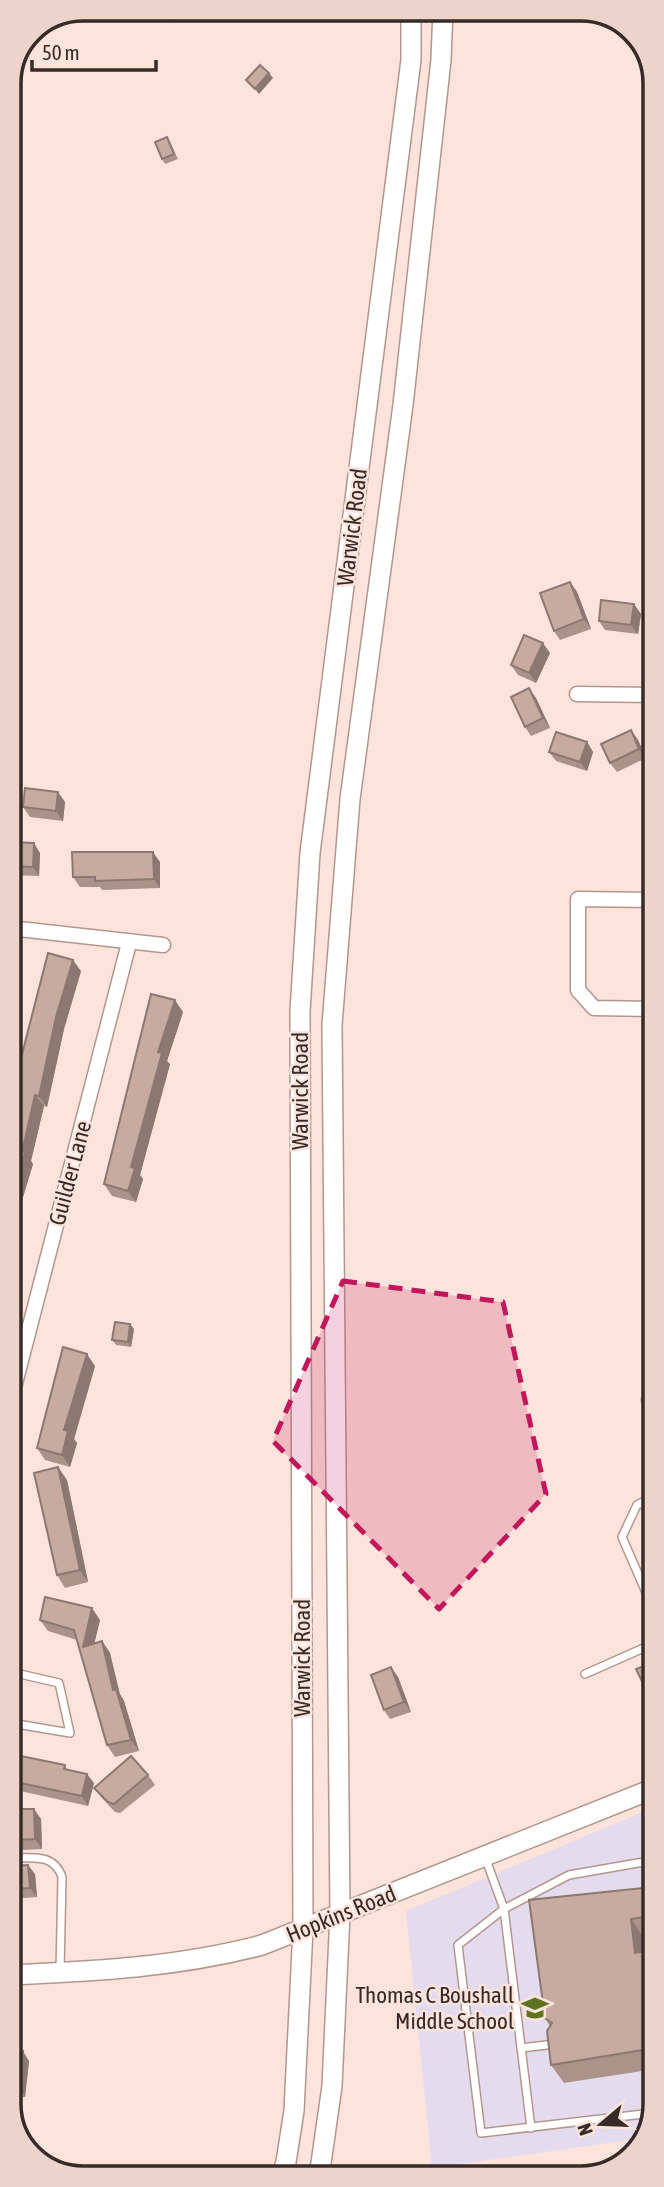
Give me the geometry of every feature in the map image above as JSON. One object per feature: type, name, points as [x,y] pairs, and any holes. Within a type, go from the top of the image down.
[{"type":"main road","name":"Warwick Road","points":[[285,2166],[294,2111],[303,1929],[300,1024],[303,942],[310,853],[411,60],[411,21]]},
{"type":"main road","name":"Warwick Road","points":[[321,2166],[332,2086],[340,1914],[332,1025],[350,799],[403,405],[441,60],[443,21]]},
{"type":"main road","name":"Hopkins Road","points":[[21,1974],[146,1968],[196,1961],[262,1945],[643,1793]]},
{"type":"street","points":[[577,694],[643,695]]},
{"type":"street","points":[[643,900],[578,899],[578,990],[594,1008],[643,1009]]},
{"type":"street","points":[[21,929],[163,945]]},
{"type":"street","name":"Guilder Lane","points":[[21,1360],[129,943]]},
{"type":"lane","points":[[643,1502],[637,1505],[622,1537],[643,1585]]},
{"type":"lane","points":[[585,1674],[643,1648]]},
{"type":"lane","points":[[21,1674],[59,1683],[70,1733],[21,1725]]},
{"type":"lane","points":[[484,1856],[504,1909],[531,2128]]},
{"type":"lane","points":[[21,1858],[50,1859],[58,1866],[62,1877],[60,1972]]},
{"type":"lane","points":[[642,2114],[481,2133],[458,1945],[504,1909],[569,1875],[643,1862]]},
{"type":"lane","points":[[521,2048],[559,2043]]},
{"type":"highlighted area","points":[[343,1281],[503,1302],[546,1494],[439,1609],[273,1441]]},
{"type":"shaded area","name":"Thomas C Boushall Middle School","points":[[643,1812],[643,2104],[640,2124],[631,2140],[432,2166],[406,1911]]},
{"type":"building","points":[[260,65],[269,73],[255,89],[246,80]]},
{"type":"building","points":[[167,137],[174,154],[162,159],[155,142]]},
{"type":"building","points":[[570,582],[584,619],[554,631],[540,593]]},
{"type":"building","points":[[601,600],[634,604],[631,625],[599,621]]},
{"type":"building","points":[[524,635],[543,643],[529,673],[511,665]]},
{"type":"building","points":[[529,688],[543,718],[525,727],[511,697]]},
{"type":"building","points":[[631,730],[639,749],[610,763],[601,744]]},
{"type":"building","points":[[556,732],[587,742],[580,762],[549,752]]},
{"type":"building","points":[[25,788],[58,792],[56,811],[23,807]]},
{"type":"building","points":[[21,842],[34,843],[33,867],[21,866]]},
{"type":"building","points":[[72,852],[153,852],[154,879],[95,881],[95,877],[73,877]]},
{"type":"building","points":[[48,953],[73,960],[56,1017],[39,1096],[35,1095],[21,1165],[21,1058]]},
{"type":"building","points":[[151,994],[175,1000],[158,1052],[162,1053],[131,1167],[135,1168],[128,1191],[104,1184]]},
{"type":"building","points":[[115,1322],[130,1324],[128,1342],[112,1340]]},
{"type":"building","points":[[63,1347],[87,1354],[64,1430],[68,1431],[62,1455],[37,1448]]},
{"type":"building","points":[[58,1467],[80,1570],[57,1575],[34,1473]]},
{"type":"building","points":[[45,1597],[92,1608],[83,1647],[102,1641],[113,1690],[116,1689],[131,1740],[107,1745],[74,1630],[40,1620]]},
{"type":"building","points":[[643,1666],[643,1683],[636,1669]]},
{"type":"building","points":[[391,1667],[404,1702],[384,1710],[371,1675]]},
{"type":"building","points":[[21,1756],[65,1765],[64,1769],[87,1774],[82,1796],[21,1783]]},
{"type":"building","points":[[131,1756],[148,1775],[114,1804],[108,1802],[94,1788]]},
{"type":"building","points":[[21,1809],[34,1809],[35,1839],[21,1840]]},
{"type":"building","points":[[21,1865],[28,1865],[30,1888],[21,1888]]},
{"type":"building","points":[[643,1888],[643,1917],[631,1919],[635,1953],[643,1951],[643,2050],[551,2065],[547,2031],[552,2023],[545,2018],[529,1900]]},
{"type":"place","name":"Thomas C Boushall Middle School","points":[[535,2008]]}]
